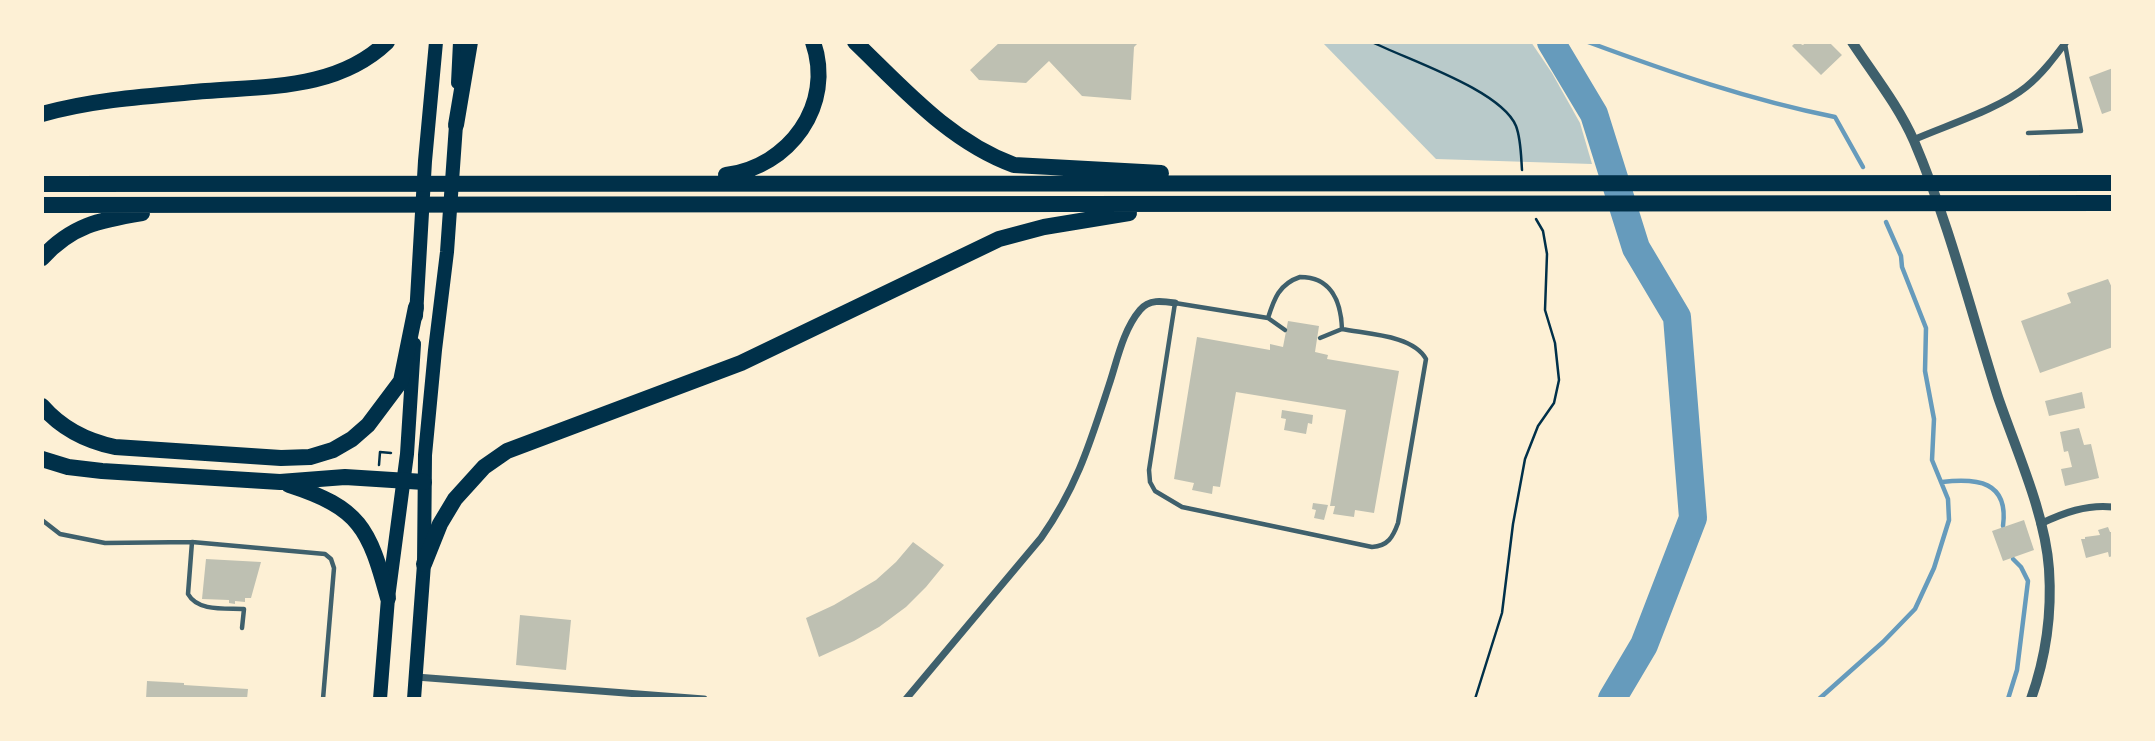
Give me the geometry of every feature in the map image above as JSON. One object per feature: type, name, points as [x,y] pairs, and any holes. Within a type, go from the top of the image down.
[{"type":"highway","points":[[42,114],[100,101],[309,81],[348,70],[387,42]]},
{"type":"highway","points":[[380,699],[388,598],[405,481],[425,161],[436,42]]},
{"type":"highway","points":[[414,699],[424,564],[424,482],[435,350],[447,253],[456,125],[470,42]]},
{"type":"highway","points":[[656,183],[745,172],[766,163],[785,149],[800,132],[814,102],[819,70],[813,42]]},
{"type":"highway","points":[[855,42],[944,127],[979,150],[1014,165],[1331,183]]},
{"type":"highway","points":[[42,184],[2113,183]]},
{"type":"highway","points":[[42,205],[2113,203]]},
{"type":"highway","points":[[424,564],[440,524],[464,487],[484,467],[518,445],[741,363],[999,239],[1044,227],[1174,205]]},
{"type":"highway","points":[[42,258],[71,233],[96,221],[182,206]]},
{"type":"highway","points":[[42,406],[72,432],[115,447],[282,458],[323,454],[343,445],[361,432],[394,393],[401,381],[416,307]]},
{"type":"highway","points":[[42,459],[68,467],[102,471],[280,482],[345,477],[424,482]]},
{"type":"highway","points":[[280,482],[335,503],[357,521],[372,544],[388,598]]},
{"type":"main road","points":[[456,125],[459,42]]},
{"type":"street","points":[[1852,42],[1893,103],[1913,140],[1942,219],[2040,524],[2049,570],[2048,622],[2039,676],[2031,699]]},
{"type":"street","points":[[1913,140],[2024,89],[2041,74],[2065,43]]},
{"type":"street","points":[[906,699],[1059,513],[1082,467],[1126,335],[1140,309],[1154,301],[1175,303]]},
{"type":"street","points":[[2040,524],[2081,508],[2113,507]]},
{"type":"street","points":[[415,677],[704,699]]},
{"type":"lane","points":[[2028,133],[2081,131],[2065,43]]},
{"type":"lane","points":[[1268,318],[1279,290],[1293,279],[1308,277],[1318,279],[1332,291],[1342,313],[1342,329]]},
{"type":"lane","points":[[1284,330],[1268,318],[1175,303],[1149,470],[1150,482],[1155,491],[1164,498],[1201,513],[1372,547],[1380,546],[1388,542],[1398,523],[1426,359],[1420,350],[1406,341],[1342,329],[1320,338]]},
{"type":"lane","points":[[42,520],[60,534],[105,543],[192,542],[325,554],[331,559],[334,568],[323,699]]},
{"type":"lane","points":[[192,542],[188,594],[190,599],[194,604],[202,606],[244,609],[242,628]]},
{"type":"path","points":[[1372,42],[1490,98],[1505,110],[1516,127],[1522,169]]},
{"type":"path","points":[[1475,699],[1502,613],[1513,524],[1525,459],[1538,426],[1554,403],[1559,380],[1555,343],[1545,310],[1547,254],[1543,231],[1534,215]]},
{"type":"path","points":[[379,468],[380,452],[393,453]]},
{"type":"shaded area","points":[[1322,42],[1531,42],[1580,123],[1592,164],[1436,159]]},
{"type":"building","points":[[1000,42],[1139,42],[1134,47],[1131,100],[1082,96],[1049,61],[1026,83],[979,80],[970,70]]},
{"type":"building","points":[[1796,42],[1803,45],[1806,42],[1829,42],[1842,55],[1821,75],[1792,46]]},
{"type":"building","points":[[2113,68],[2113,110],[2102,114],[2089,77]]},
{"type":"building","points":[[2108,279],[2113,290],[2113,347],[2040,373],[2021,321],[2071,303],[2067,293]]},
{"type":"building","points":[[1288,321],[1319,326],[1315,352],[1328,355],[1327,359],[1399,371],[1374,513],[1355,510],[1354,517],[1333,514],[1335,506],[1330,506],[1346,410],[1236,392],[1220,487],[1213,486],[1212,494],[1192,490],[1194,483],[1174,479],[1197,337],[1270,350],[1270,344],[1283,347]]},
{"type":"building","points":[[2082,392],[2085,408],[2049,416],[2045,401]]},
{"type":"building","points":[[1282,410],[1313,415],[1312,424],[1308,423],[1306,434],[1284,430],[1286,419],[1281,418]]},
{"type":"building","points":[[2079,428],[2084,445],[2091,444],[2099,478],[2065,486],[2061,469],[2072,467],[2068,451],[2064,452],[2060,432]]},
{"type":"building","points":[[1313,503],[1328,505],[1324,520],[1314,518],[1316,510],[1312,509]]},
{"type":"building","points":[[2024,520],[2034,550],[2003,561],[1992,531]]},
{"type":"building","points":[[2108,527],[2110,532],[2113,532],[2113,556],[2109,557],[2108,552],[2086,558],[2081,539],[2100,535],[2098,530]]},
{"type":"building","points":[[913,542],[944,565],[906,607],[879,627],[819,657],[806,618],[876,580]]},
{"type":"building","points":[[206,559],[261,562],[251,598],[245,598],[245,602],[235,601],[235,604],[229,603],[229,600],[202,599]]},
{"type":"building","points":[[520,615],[571,620],[566,670],[516,665]]},
{"type":"building","points":[[147,681],[248,689],[247,699],[146,699]]},
{"type":"waterway","points":[[1551,42],[1594,114],[1636,248],[1677,317],[1693,518],[1644,645],[1612,699]]},
{"type":"waterway","points":[[1588,42],[1710,84],[1835,117],[1863,167]]},
{"type":"waterway","points":[[1819,699],[1883,642],[1915,609],[1934,568],[1949,520],[1948,499],[1932,460],[1934,419],[1925,371],[1926,328],[1886,222]]},
{"type":"waterway","points":[[1942,482],[1978,482],[1996,491],[2004,511],[2003,526]]},
{"type":"waterway","points":[[2008,699],[2017,670],[2028,581],[2021,567],[2013,559]]}]
